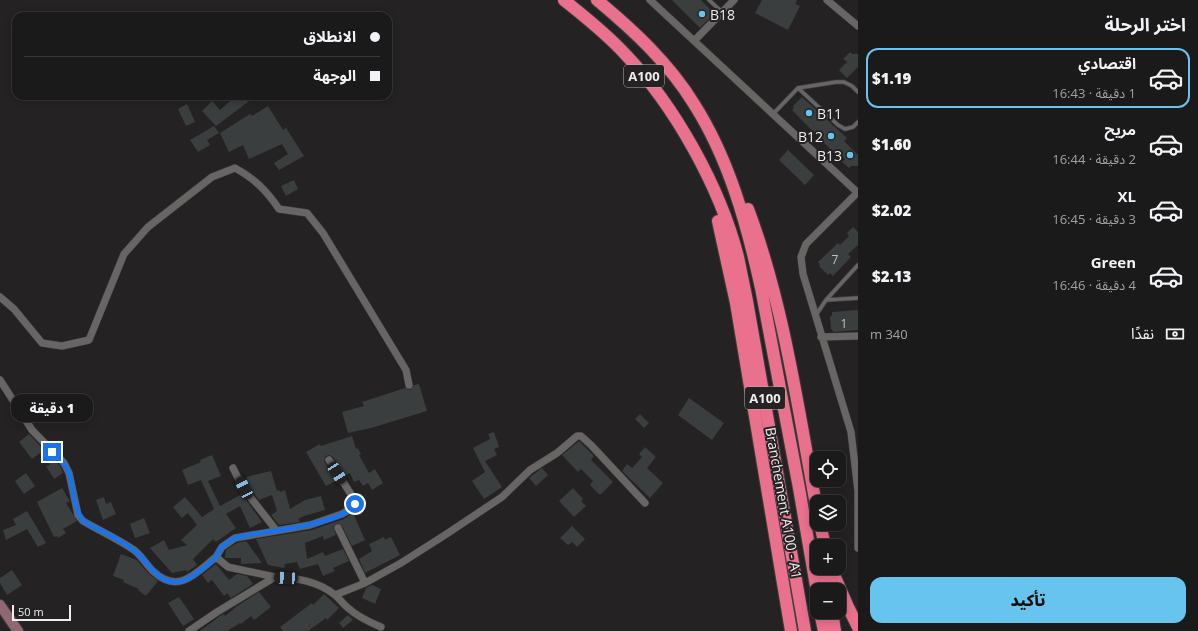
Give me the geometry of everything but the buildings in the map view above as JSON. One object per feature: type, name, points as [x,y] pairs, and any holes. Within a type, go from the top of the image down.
[{"type":"highway","name":"A100","points":[[564,0],[590,21],[630,59],[664,100],[705,170],[722,210],[739,264],[766,406],[805,631]]},
{"type":"highway","name":"A100","points":[[597,0],[644,42],[671,73],[693,103],[711,134],[735,192],[755,259],[787,420],[815,583]]},
{"type":"highway","points":[[711,134],[742,193],[765,259],[774,292],[794,386],[814,495]]},
{"type":"highway","name":"Branchement A100 - A1","points":[[705,170],[727,255],[736,302],[791,631]]},
{"type":"highway","points":[[834,575],[858,627]]},
{"type":"highway","points":[[821,619],[824,631]]},
{"type":"highway","points":[[833,619],[834,631]]},
{"type":"street","points":[[650,0],[858,192],[806,244],[801,257],[803,274],[851,432],[858,491],[858,548]]},
{"type":"street","points":[[694,41],[734,0]]},
{"type":"street","points":[[827,0],[858,26]]},
{"type":"street","points":[[0,297],[14,309],[42,343],[62,346],[89,340],[124,254],[148,227],[212,177],[235,168],[252,178],[270,195],[278,209],[307,212],[323,233],[406,370],[409,385]]},
{"type":"street","points":[[821,337],[858,336]]},
{"type":"street","points":[[0,380],[32,430],[64,462],[69,473],[77,509],[83,521],[134,550],[147,562],[153,572],[167,581],[176,583],[189,579],[216,557],[222,547],[235,538],[310,525],[342,514],[352,508],[355,504],[354,499],[329,460]]},
{"type":"street","points":[[335,595],[365,583],[401,563],[502,497],[530,470],[557,453],[577,436],[581,436],[591,445],[645,503]]},
{"type":"street","points":[[233,468],[244,488],[276,530]]},
{"type":"street","points":[[338,528],[365,583]]},
{"type":"street","points":[[216,557],[228,567],[276,577],[296,578],[312,583],[335,595],[348,608],[366,621],[381,627]]},
{"type":"street","points":[[189,631],[217,612],[276,577]]},
{"type":"street","points":[[0,605],[18,631]]},
{"type":"lane","points":[[709,0],[722,12]]},
{"type":"lane","points":[[773,114],[798,88],[844,82],[852,86],[858,92]]},
{"type":"lane","points":[[798,88],[838,125],[845,129],[853,127],[858,122]]},
{"type":"lane","points":[[815,316],[826,300],[858,265]]},
{"type":"lane","points":[[826,300],[858,298]]},
{"type":"place","name":"B18","points":[[702,14]]},
{"type":"place","name":"B11","points":[[809,113]]},
{"type":"place","name":"B12","points":[[831,136]]},
{"type":"place","name":"B13","points":[[850,155]]},
{"type":"route","points":[[52,452],[64,462],[69,473],[78,515],[83,521],[134,550],[147,562],[153,572],[167,581],[176,583],[189,579],[216,557],[222,547],[235,538],[310,525],[342,514],[352,508],[355,504]]}]
